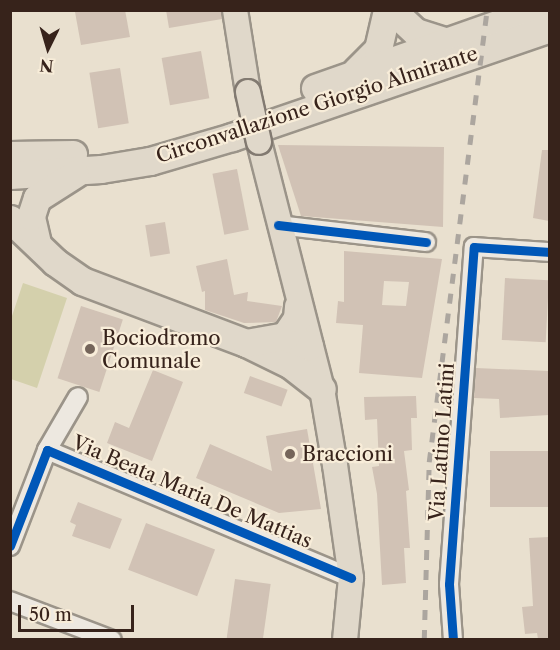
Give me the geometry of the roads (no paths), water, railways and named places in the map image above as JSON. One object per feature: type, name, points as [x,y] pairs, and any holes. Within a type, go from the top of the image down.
[{"type":"highway","points":[[343,78],[363,66],[378,49],[387,10]]},
{"type":"highway","points":[[392,10],[416,32],[444,41]]},
{"type":"highway","name":"Circonvallazione Giorgio Almirante","points":[[10,156],[110,151],[170,138],[537,10]]},
{"type":"highway","name":"Circonvallazione Giorgio Almirante","points":[[10,176],[81,171],[150,161],[232,137],[549,28]]},
{"type":"highway","points":[[37,243],[31,216],[37,198],[81,171]]},
{"type":"highway","points":[[10,219],[82,281],[246,343],[299,351]]},
{"type":"highway","points":[[298,306],[299,351],[322,389]]},
{"type":"main road","points":[[235,10],[248,92],[298,306]]},
{"type":"main road","points":[[322,389],[351,578],[345,639]]},
{"type":"street","points":[[278,225],[426,242]]},
{"type":"street","name":"Via Latino Latini","points":[[453,639],[449,584],[474,247],[549,252]]},
{"type":"street","name":"Via Beata Maria De Mattias","points":[[10,546],[47,450],[78,397]]},
{"type":"street","name":"Via Beata Maria De Mattias","points":[[47,450],[351,578]]},
{"type":"street","points":[[10,601],[112,639]]},
{"type":"railway","points":[[424,640],[429,462],[487,10]]},
{"type":"place","name":"Bociodromo Comunale","points":[[90,349]]},
{"type":"place","name":"Braccioni","points":[[290,454]]}]
